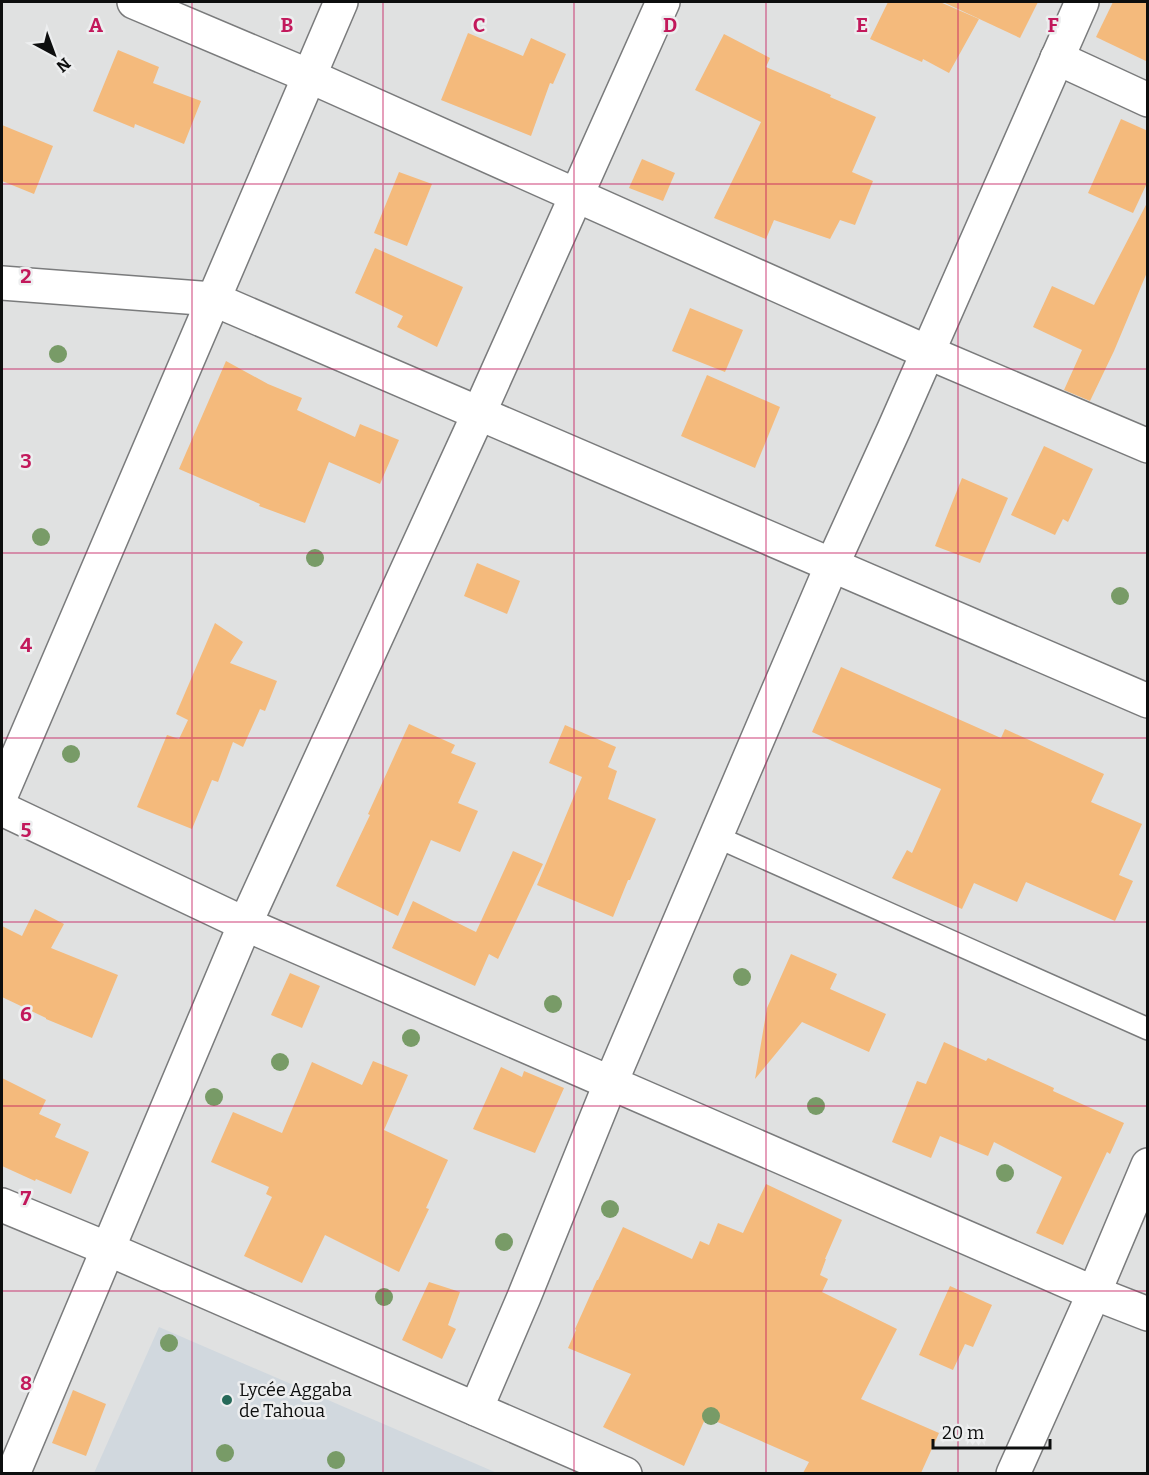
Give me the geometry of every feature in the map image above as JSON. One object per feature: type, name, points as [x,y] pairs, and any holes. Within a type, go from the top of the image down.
[{"type":"street","points":[[134,2],[309,76],[927,352],[1148,446]]},
{"type":"street","points":[[2,793],[341,2]]},
{"type":"street","points":[[13,1473],[245,924],[663,2]]},
{"type":"street","points":[[476,1409],[611,1082],[832,565],[1082,2]]},
{"type":"street","points":[[1057,58],[1148,100]]},
{"type":"street","points":[[2,283],[213,299],[1148,702]]},
{"type":"street","points":[[2,808],[245,924],[1094,1293],[1148,1314]]},
{"type":"street","points":[[1013,1473],[1094,1293],[1148,1165]]},
{"type":"street","points":[[2,1205],[625,1473]]},
{"type":"lane","points":[[717,837],[1148,1029]]},
{"type":"shaded area","name":"Lycée Aggaba de Tahoua","points":[[159,1327],[497,1473],[94,1473]]},
{"type":"building","points":[[888,2],[940,2],[979,19],[949,73],[923,59],[922,62],[870,39]]},
{"type":"building","points":[[943,2],[1038,2],[1020,38]]},
{"type":"building","points":[[1113,2],[1148,2],[1148,62],[1096,37]]},
{"type":"building","points":[[468,33],[523,56],[531,38],[566,54],[553,84],[550,83],[531,136],[441,100]]},
{"type":"building","points":[[724,34],[770,58],[766,67],[876,117],[852,172],[873,181],[855,225],[840,220],[830,239],[774,220],[766,239],[714,218],[761,122],[695,90]]},
{"type":"building","points":[[118,50],[159,67],[153,83],[201,101],[184,144],[135,124],[134,128],[93,111]]},
{"type":"building","points":[[1121,119],[1148,131],[1148,181],[1133,213],[1088,193]]},
{"type":"building","points":[[2,125],[53,146],[34,194],[2,181]]},
{"type":"building","points":[[642,159],[675,173],[663,201],[629,188]]},
{"type":"building","points":[[399,172],[432,184],[407,246],[374,233]]},
{"type":"building","points":[[1148,201],[1148,270],[1090,401],[1064,390],[1082,350],[1033,327],[1052,286],[1094,305]]},
{"type":"building","points":[[375,248],[463,287],[437,347],[397,327],[403,316],[355,293]]},
{"type":"building","points":[[690,308],[743,330],[725,372],[672,351]]},
{"type":"building","points":[[226,361],[268,384],[302,398],[297,410],[355,437],[360,424],[399,440],[380,484],[329,462],[305,523],[259,506],[260,504],[179,469]]},
{"type":"building","points":[[707,375],[780,407],[755,468],[681,436]]},
{"type":"building","points":[[1044,446],[1093,469],[1068,522],[1063,519],[1055,535],[1011,515]]},
{"type":"building","points":[[962,478],[1008,498],[980,563],[935,546]]},
{"type":"building","points":[[477,563],[520,581],[507,614],[464,596]]},
{"type":"building","points":[[215,623],[243,642],[230,663],[277,681],[265,711],[260,709],[243,747],[233,742],[218,782],[212,780],[192,829],[137,807],[167,735],[179,739],[188,720],[176,714]]},
{"type":"building","points":[[841,667],[1001,738],[1005,729],[1104,774],[1091,802],[1142,824],[1119,875],[1133,881],[1115,921],[1026,882],[1017,902],[974,883],[962,909],[892,878],[907,850],[912,853],[941,789],[812,732]]},
{"type":"building","points":[[409,724],[455,745],[451,753],[476,763],[458,803],[478,811],[460,852],[431,840],[398,916],[336,886],[370,815],[368,814]]},
{"type":"building","points":[[565,725],[616,747],[608,767],[617,771],[608,799],[656,819],[613,917],[537,885],[582,777],[549,763]]},
{"type":"building","points":[[513,851],[543,864],[498,959],[489,954],[475,986],[392,948],[413,901],[476,932]]},
{"type":"building","points":[[35,909],[64,924],[51,948],[118,975],[92,1038],[2,997],[2,926],[22,936]]},
{"type":"building","points":[[791,954],[837,974],[830,989],[886,1014],[869,1052],[802,1022],[755,1079],[767,1008]]},
{"type":"building","points":[[290,973],[320,986],[302,1028],[271,1015]]},
{"type":"building","points":[[944,1042],[986,1061],[988,1058],[1124,1123],[1110,1154],[1107,1152],[1063,1245],[1036,1233],[1062,1177],[994,1142],[988,1156],[940,1136],[931,1158],[892,1142],[917,1081],[926,1084]]},
{"type":"building","points":[[373,1061],[408,1075],[384,1130],[448,1160],[426,1208],[429,1209],[399,1272],[325,1235],[302,1283],[244,1256],[272,1197],[266,1194],[269,1187],[211,1162],[233,1112],[282,1133],[312,1062],[362,1085]]},
{"type":"building","points":[[501,1067],[522,1077],[524,1071],[564,1088],[535,1153],[473,1129]]},
{"type":"building","points":[[2,1078],[46,1100],[39,1114],[61,1124],[55,1137],[89,1152],[71,1194],[2,1166]]},
{"type":"building","points":[[766,1184],[842,1220],[820,1275],[828,1279],[822,1292],[897,1329],[861,1399],[939,1433],[921,1473],[803,1473],[809,1462],[706,1417],[684,1466],[603,1427],[631,1374],[568,1348],[623,1227],[692,1259],[700,1241],[709,1245],[718,1223],[743,1233]]},
{"type":"building","points":[[429,1282],[460,1292],[448,1325],[456,1329],[442,1359],[402,1340]]},
{"type":"building","points":[[950,1286],[992,1305],[973,1347],[965,1344],[953,1370],[919,1355]]},
{"type":"building","points":[[73,1390],[106,1404],[86,1456],[52,1443]]},
{"type":"place","name":"Lycée Aggaba de Tahoua","points":[[227,1400]]}]
